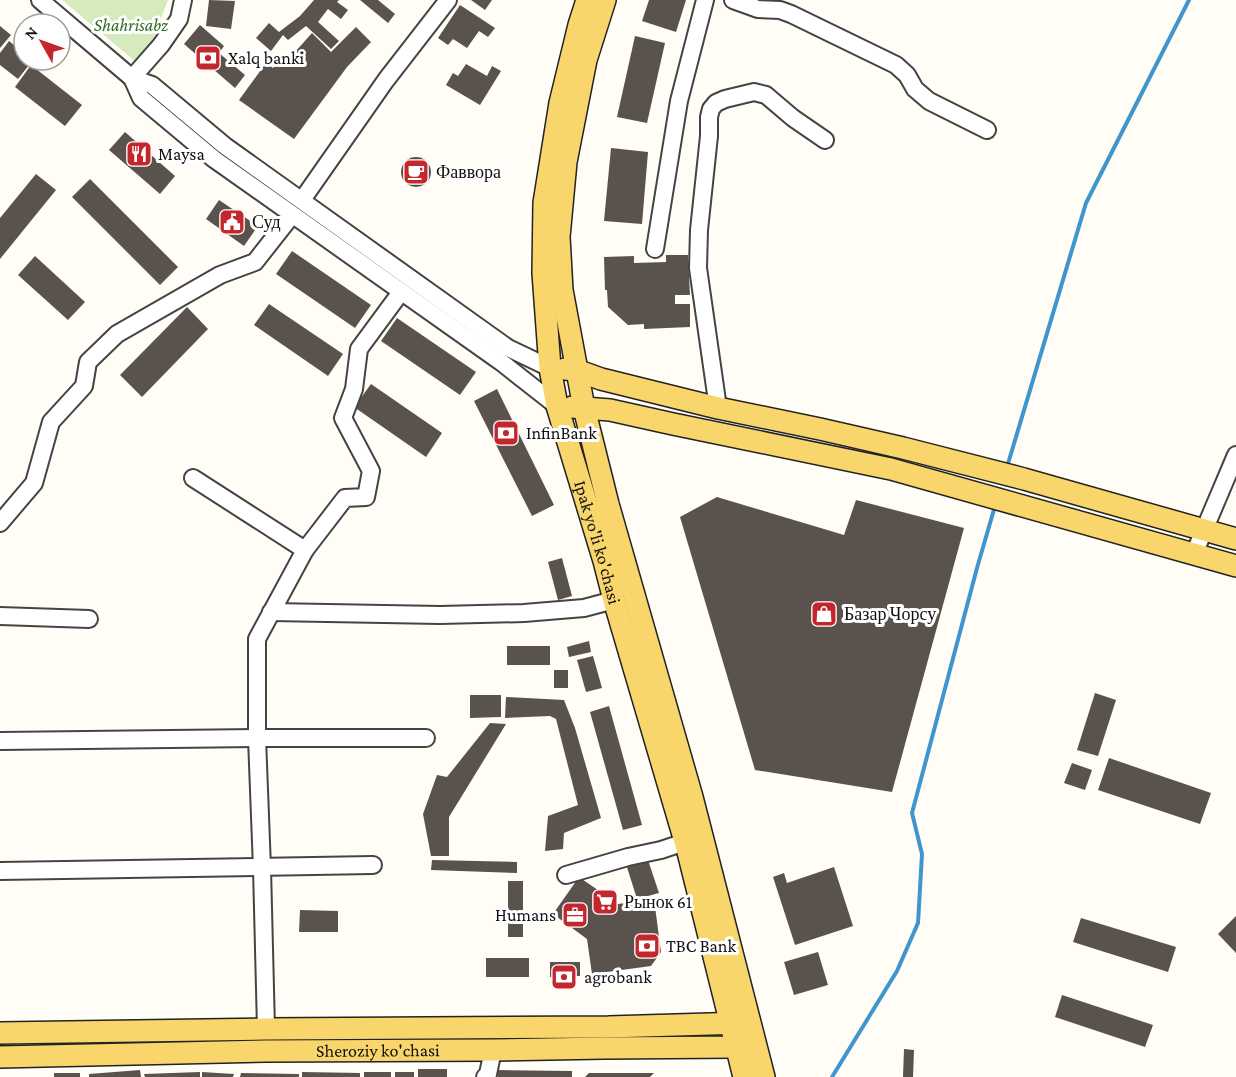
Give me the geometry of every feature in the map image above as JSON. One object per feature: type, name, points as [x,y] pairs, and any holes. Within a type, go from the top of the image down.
[{"type":"main road","name":"Ipak yo'li ko'chasi","points":[[587,0],[560,103],[544,203],[543,273],[550,368],[557,406],[685,842],[741,1023]]},
{"type":"main road","name":"Ipak yo'li ko'chasi","points":[[605,0],[586,60],[566,162],[559,237],[562,290],[584,408],[608,504],[692,797],[746,1046],[744,1077]]},
{"type":"main road","points":[[550,368],[576,370],[601,380],[993,471],[1236,539]]},
{"type":"main road","points":[[557,406],[610,410],[891,469],[1236,566]]},
{"type":"main road","name":"Sheroziy ko'chasi","points":[[0,1033],[598,1028],[741,1023]]},
{"type":"main road","name":"Ipak yo'li ko'chasi","points":[[746,1046],[764,1077]]},
{"type":"main road","name":"Sheroziy ko'chasi","points":[[0,1057],[266,1051],[746,1046]]},
{"type":"street","points":[[40,0],[132,78],[152,85],[225,146],[508,348],[550,368]]},
{"type":"street","points":[[132,78],[161,45],[179,19],[183,0]]},
{"type":"street","points":[[302,200],[386,80],[448,0]]},
{"type":"street","points":[[655,249],[679,101],[705,0]]},
{"type":"street","points":[[733,0],[759,9],[780,10],[791,14],[896,65],[907,75],[915,89],[929,101],[987,130]]},
{"type":"street","points":[[132,78],[141,99],[214,159],[501,362],[557,406]]},
{"type":"street","points":[[718,408],[698,268],[699,230],[711,109],[716,103],[725,99],[754,92],[765,95],[825,140]]},
{"type":"street","points":[[0,523],[34,483],[51,422],[84,386],[88,362],[117,334],[220,275],[255,262],[292,215]]},
{"type":"street","points":[[267,1029],[257,738],[257,639],[305,550],[345,498],[366,497],[371,471],[343,418],[354,388],[359,349],[401,292]]},
{"type":"street","points":[[1194,554],[1236,455]]},
{"type":"street","points":[[193,478],[305,550]]},
{"type":"street","points":[[271,612],[524,614],[584,608],[614,600]]},
{"type":"street","points":[[0,616],[89,620]]},
{"type":"street","points":[[0,741],[426,738]]},
{"type":"street","points":[[566,875],[685,842]]},
{"type":"street","points":[[0,871],[373,865]]},
{"type":"street","points":[[485,1077],[488,1074],[493,1050]]},
{"type":"green space","name":"Shahrisabz","points":[[62,0],[168,0],[152,42],[136,62]]},
{"type":"building","points":[[209,0],[235,1],[231,29],[206,26]]},
{"type":"building","points":[[314,0],[339,0],[337,2],[348,10],[341,19],[328,9],[318,22],[339,41],[331,49],[306,26],[288,40],[283,35],[271,51],[256,38],[269,23],[279,32],[300,16]]},
{"type":"building","points":[[360,0],[378,0],[395,14],[388,23]]},
{"type":"building","points":[[471,0],[492,0],[485,10]]},
{"type":"building","points":[[649,0],[686,0],[676,32],[642,21]]},
{"type":"building","points":[[460,5],[495,28],[488,37],[479,31],[467,48],[453,39],[448,45],[438,38]]},
{"type":"building","points":[[200,25],[224,46],[219,53],[245,75],[235,88],[184,44]]},
{"type":"building","points":[[0,26],[11,35],[0,48]]},
{"type":"building","points":[[356,27],[371,42],[347,67],[294,139],[239,100],[266,63],[273,68],[281,59],[286,62],[312,33],[331,52]]},
{"type":"building","points":[[635,36],[665,43],[647,123],[617,117]]},
{"type":"building","points":[[9,41],[12,43],[12,72],[24,72],[18,79],[0,65],[0,53]]},
{"type":"building","points":[[466,64],[487,76],[492,66],[501,71],[480,105],[446,85],[453,73],[458,76]]},
{"type":"building","points":[[26,72],[40,72],[82,105],[65,126],[15,87]]},
{"type":"building","points":[[125,132],[175,176],[160,194],[109,150]]},
{"type":"building","points":[[611,148],[648,152],[642,224],[604,221]]},
{"type":"building","name":"Фаввора","points":[[416,157],[422,158],[430,166],[430,178],[422,186],[416,187],[410,186],[402,178],[401,172],[402,166],[410,158]]},
{"type":"building","points":[[36,174],[56,190],[0,259],[0,218]]},
{"type":"building","points":[[90,179],[178,267],[160,285],[72,197]]},
{"type":"building","name":"Суд","points":[[219,200],[258,226],[244,246],[206,219]]},
{"type":"building","points":[[292,251],[371,305],[355,328],[276,274]]},
{"type":"building","points":[[666,255],[688,255],[690,295],[675,295],[675,304],[690,304],[690,327],[644,329],[644,324],[628,325],[608,307],[604,257],[634,256],[634,263],[666,262]]},
{"type":"building","points":[[35,256],[85,302],[68,320],[18,275]]},
{"type":"building","points":[[269,304],[343,354],[328,376],[254,325]]},
{"type":"building","points":[[187,307],[208,329],[142,397],[120,375]]},
{"type":"building","points":[[397,318],[476,372],[460,395],[381,341]]},
{"type":"building","points":[[371,384],[442,433],[426,457],[354,407]]},
{"type":"building","points":[[497,389],[554,505],[532,516],[474,401]]},
{"type":"building","name":"Базар Чорсу","points":[[717,497],[844,535],[856,500],[964,528],[892,792],[755,770],[680,517]]},
{"type":"building","points":[[562,558],[572,596],[558,600],[548,562]]},
{"type":"building","points":[[589,641],[591,652],[569,657],[567,647]]},
{"type":"building","points":[[507,646],[550,646],[550,665],[507,665]]},
{"type":"building","points":[[593,656],[602,688],[586,692],[577,660]]},
{"type":"building","points":[[554,670],[568,670],[568,688],[554,688]]},
{"type":"building","points":[[1095,693],[1116,700],[1098,756],[1077,750]]},
{"type":"building","points":[[470,695],[501,695],[501,717],[470,718]]},
{"type":"building","points":[[506,697],[564,700],[575,728],[601,818],[564,833],[563,849],[545,851],[548,816],[578,805],[556,719],[550,716],[505,718]]},
{"type":"building","points":[[609,706],[642,825],[623,830],[590,712]]},
{"type":"building","points":[[490,723],[506,724],[449,817],[449,856],[431,856],[423,814],[437,775],[447,777]]},
{"type":"building","points":[[1109,758],[1211,793],[1200,824],[1098,790]]},
{"type":"building","points":[[1072,763],[1092,770],[1085,790],[1064,783]]},
{"type":"building","points":[[647,857],[659,893],[637,899],[626,864]]},
{"type":"building","points":[[432,860],[517,862],[517,873],[431,870]]},
{"type":"building","points":[[834,867],[853,926],[795,945],[773,877],[784,873],[787,883]]},
{"type":"building","points":[[579,877],[618,904],[654,899],[661,952],[651,966],[592,974],[587,939],[553,914]]},
{"type":"building","points":[[508,881],[523,881],[523,937],[508,937]]},
{"type":"building","points":[[300,910],[338,911],[338,932],[299,932]]},
{"type":"building","points":[[1236,916],[1236,953],[1218,934]]},
{"type":"building","points":[[1081,918],[1176,947],[1168,972],[1073,942]]},
{"type":"building","points":[[818,952],[828,985],[794,995],[784,962]]},
{"type":"building","points":[[486,958],[529,958],[529,977],[486,977]]},
{"type":"building","points":[[550,962],[580,962],[580,976],[550,977]]},
{"type":"building","points":[[1062,995],[1153,1025],[1145,1047],[1055,1017]]},
{"type":"building","points":[[904,1049],[914,1050],[913,1077],[903,1077]]},
{"type":"building","points":[[418,1069],[447,1069],[447,1077],[418,1077]]},
{"type":"building","points":[[140,1070],[141,1077],[89,1077],[89,1074]]},
{"type":"building","points":[[498,1070],[572,1071],[572,1077],[498,1077]]},
{"type":"building","points":[[200,1072],[200,1077],[145,1077],[144,1074]]},
{"type":"building","points":[[202,1072],[234,1074],[233,1077],[202,1077]]},
{"type":"building","points":[[302,1072],[360,1073],[360,1077],[302,1077]]},
{"type":"building","points":[[364,1072],[391,1072],[391,1077],[364,1077]]},
{"type":"building","points":[[395,1072],[414,1072],[414,1077],[395,1077]]},
{"type":"building","points":[[54,1073],[80,1073],[80,1077],[54,1077]]},
{"type":"building","points":[[241,1073],[299,1074],[299,1077],[240,1077]]},
{"type":"building","points":[[589,1073],[654,1073],[650,1077],[585,1077]]},
{"type":"waterway","points":[[1007,467],[1086,203],[1189,0]]},
{"type":"waterway","points":[[832,1077],[897,971],[918,923],[922,854],[912,813],[995,506]]},
{"type":"place","name":"Xalq banki","points":[[208,58]]},
{"type":"place","name":"Maysa","points":[[139,154]]},
{"type":"place","name":"Фаввора","points":[[416,172]]},
{"type":"place","name":"Суд","points":[[232,222]]},
{"type":"place","name":"InfinBank","points":[[506,433]]},
{"type":"place","name":"Базар Чорсу","points":[[824,614]]},
{"type":"place","name":"Рынок 61","points":[[605,902]]},
{"type":"place","name":"Humans","points":[[575,915]]},
{"type":"place","name":"TBC Bank","points":[[647,946]]},
{"type":"place","name":"agrobank","points":[[564,977]]}]
